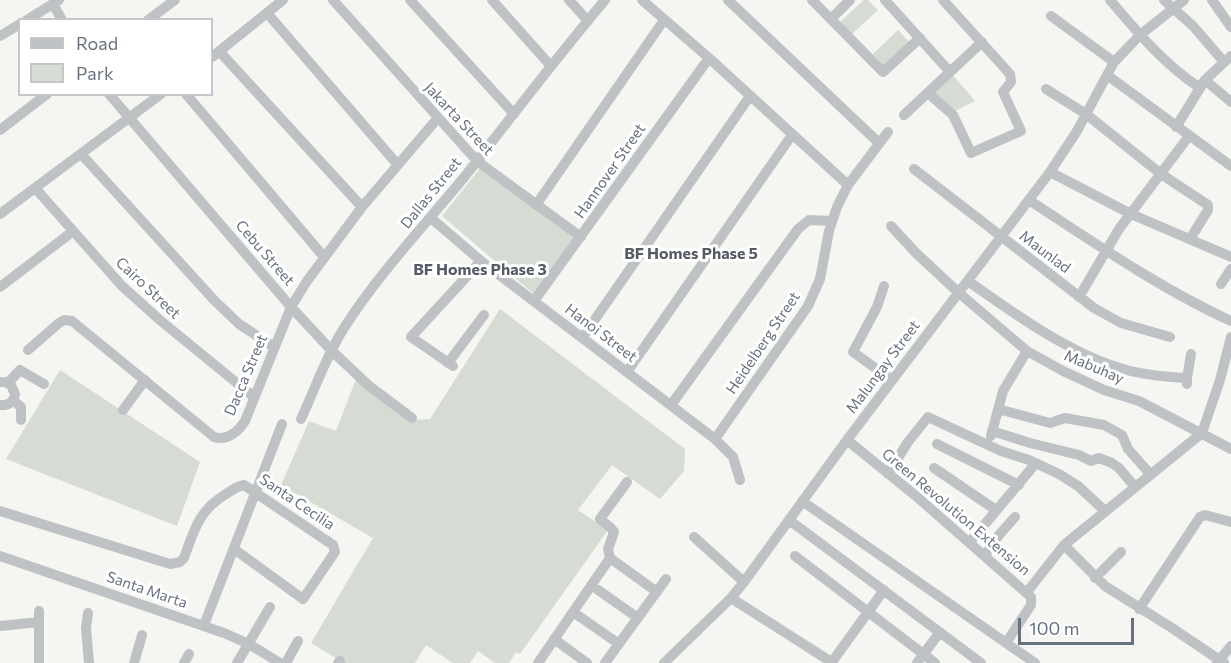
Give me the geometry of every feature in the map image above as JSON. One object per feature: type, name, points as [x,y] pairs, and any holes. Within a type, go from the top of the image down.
[{"type":"street","points":[[151,18],[175,0]]},
{"type":"street","points":[[284,0],[215,54],[362,207]]},
{"type":"street","name":"Jakarta Street","points":[[333,0],[437,119],[477,161],[581,237]]},
{"type":"street","points":[[410,0],[514,114]]},
{"type":"street","points":[[492,0],[550,65]]},
{"type":"street","points":[[569,0],[588,21]]},
{"type":"street","name":"Dallas Street","points":[[301,419],[331,350],[351,317],[477,161],[550,65],[605,0]]},
{"type":"street","points":[[642,0],[848,185]]},
{"type":"street","points":[[728,0],[879,143]]},
{"type":"street","points":[[812,0],[883,72],[920,38]]},
{"type":"street","points":[[831,19],[850,0]]},
{"type":"street","points":[[902,0],[889,4],[950,72]]},
{"type":"street","points":[[928,93],[953,115],[971,153],[1021,131],[1003,92],[1011,82],[1010,74],[943,0]]},
{"type":"street","points":[[1110,0],[1140,35],[1177,72],[1203,84],[1231,102]]},
{"type":"street","points":[[1164,0],[1227,59],[1203,84],[1176,127]]},
{"type":"street","name":"Malungay Street","points":[[664,663],[731,598],[744,582],[846,440],[1002,238],[1050,172],[1086,114],[1113,62],[1140,35],[1184,0]]},
{"type":"street","points":[[1212,0],[1231,27]]},
{"type":"street","points":[[30,18],[56,2],[61,18]]},
{"type":"street","points":[[267,13],[397,164]]},
{"type":"street","points":[[1051,16],[1113,62]]},
{"type":"street","points":[[536,205],[664,20]]},
{"type":"street","points":[[0,36],[18,25]]},
{"type":"street","points":[[904,116],[982,42]]},
{"type":"street","name":"Hannover Street","points":[[534,302],[709,58]]},
{"type":"street","points":[[1107,75],[1231,166]]},
{"type":"street","points":[[1046,89],[1086,114],[1161,174],[1189,190],[1209,206],[1190,239]]},
{"type":"street","points":[[0,130],[44,96]]},
{"type":"street","name":"Cebu Street","points":[[111,96],[291,307],[331,350],[368,385],[412,418]]},
{"type":"street","points":[[0,214],[158,96]]},
{"type":"street","points":[[188,96],[324,257]]},
{"type":"street","points":[[582,338],[750,96]]},
{"type":"street","name":"Dacca Street","points":[[28,350],[60,323],[68,320],[78,325],[214,436],[219,438],[235,433],[240,428],[254,397],[291,307],[324,257],[362,207],[437,119]]},
{"type":"street","name":"Heidelberg Street","points":[[716,440],[808,306],[820,279],[832,221],[848,185],[888,132]]},
{"type":"street","points":[[627,372],[792,135]]},
{"type":"street","points":[[1079,297],[1105,250],[1189,136]]},
{"type":"street","points":[[82,154],[220,307],[239,324],[274,347]]},
{"type":"street","name":"Maunlad","points":[[914,169],[1002,238],[1037,262],[1079,297],[1121,323],[1170,337]]},
{"type":"street","points":[[1050,172],[1131,213],[1231,257]]},
{"type":"street","name":"Cairo Street","points":[[35,188],[107,270],[152,313],[254,397]]},
{"type":"street","points":[[1029,200],[1105,250],[1213,313],[1231,321]]},
{"type":"street","name":"Hanoi Street","points":[[431,218],[481,261],[716,440],[733,456],[740,480]]},
{"type":"street","points":[[671,405],[798,228],[810,220],[832,221]]},
{"type":"street","name":"Mabuhay","points":[[891,226],[916,253],[1027,351],[1104,390],[1139,401],[1231,449]]},
{"type":"street","points":[[0,287],[72,232]]},
{"type":"street","points":[[481,261],[411,337],[451,365],[484,315]]},
{"type":"street","points":[[1221,284],[1231,269]]},
{"type":"street","points":[[968,281],[1040,329],[1095,359],[1137,372],[1187,381],[1191,354]]},
{"type":"street","points":[[884,286],[878,307],[853,352],[892,380]]},
{"type":"street","points":[[1027,592],[1064,546],[1202,433],[1220,380],[1231,336]]},
{"type":"street","points":[[988,445],[1009,378],[1027,351]]},
{"type":"street","points":[[0,405],[8,404],[13,400],[15,390],[4,382],[20,370],[44,384]]},
{"type":"street","points":[[123,410],[145,380]]},
{"type":"street","points":[[13,400],[21,407],[21,420]]},
{"type":"street","points":[[998,410],[1050,423],[1065,418],[1104,425],[1122,435],[1128,449],[1151,475]]},
{"type":"street","points":[[888,474],[908,442],[928,417],[1059,474],[1078,486],[1105,511]]},
{"type":"street","points":[[204,626],[282,424]]},
{"type":"street","points":[[992,430],[1030,443],[1079,455],[1091,461],[1099,458],[1112,463],[1135,487]]},
{"type":"street","name":"Green Revolution Extension","points":[[846,440],[970,542],[1031,597],[1030,605],[1006,643]]},
{"type":"street","points":[[937,444],[1019,485]]},
{"type":"street","points":[[970,542],[1036,463]]},
{"type":"street","points":[[934,468],[996,510]]},
{"type":"street","points":[[627,482],[600,519],[614,532],[608,549],[610,558],[657,592]]},
{"type":"street","name":"Santa Cecilia","points":[[0,511],[170,564],[180,562],[184,558],[202,513],[221,497],[240,486],[247,486],[333,545],[335,552],[303,599],[234,549]]},
{"type":"street","points":[[802,501],[1035,663]]},
{"type":"street","points":[[1139,609],[1200,517],[1205,515],[1231,522]]},
{"type":"street","points":[[985,555],[1015,518]]},
{"type":"street","points":[[789,520],[981,663]]},
{"type":"street","points":[[694,537],[744,582]]},
{"type":"street","points":[[1064,546],[1095,578],[1220,662],[1231,646]]},
{"type":"street","points":[[1095,578],[1121,552]]},
{"type":"street","name":"Santa Marta","points":[[0,556],[204,626],[249,644],[280,663]]},
{"type":"street","points":[[795,556],[867,611],[920,659],[935,663]]},
{"type":"street","points":[[537,663],[610,558]]},
{"type":"street","points":[[605,663],[666,579]]},
{"type":"street","points":[[591,585],[638,618]]},
{"type":"street","points":[[731,598],[832,663],[884,590]]},
{"type":"street","points":[[237,663],[270,607]]},
{"type":"street","points":[[573,612],[619,644]]},
{"type":"street","points":[[88,613],[86,628],[89,663]]},
{"type":"street","points":[[0,626],[39,616],[39,663]]},
{"type":"street","points":[[920,659],[940,632]]},
{"type":"street","points":[[134,663],[142,635]]},
{"type":"street","points":[[554,639],[587,663]]},
{"type":"street","points":[[286,663],[298,641]]},
{"type":"street","points":[[1012,663],[1020,653]]},
{"type":"green space","points":[[864,0],[868,0],[878,10],[852,34],[840,22]]},
{"type":"green space","points":[[898,30],[910,43],[884,67],[873,54]]},
{"type":"green space","points":[[953,75],[975,101],[953,112],[932,94]]},
{"type":"green space","points":[[481,167],[579,237],[534,294],[442,216]]},
{"type":"green space","points":[[500,309],[685,449],[684,471],[660,499],[612,465],[578,510],[608,530],[520,654],[516,652],[509,663],[495,663],[478,651],[470,663],[453,663],[426,645],[415,663],[344,663],[311,643],[373,538],[281,485],[309,421],[336,431],[356,379],[412,420],[430,419]]},
{"type":"green space","points":[[60,370],[200,462],[177,526],[6,459]]},
{"type":"district","name":"BF Homes Phase 5","points":[[691,254]]},
{"type":"district","name":"BF Homes Phase 3","points":[[480,270]]}]
